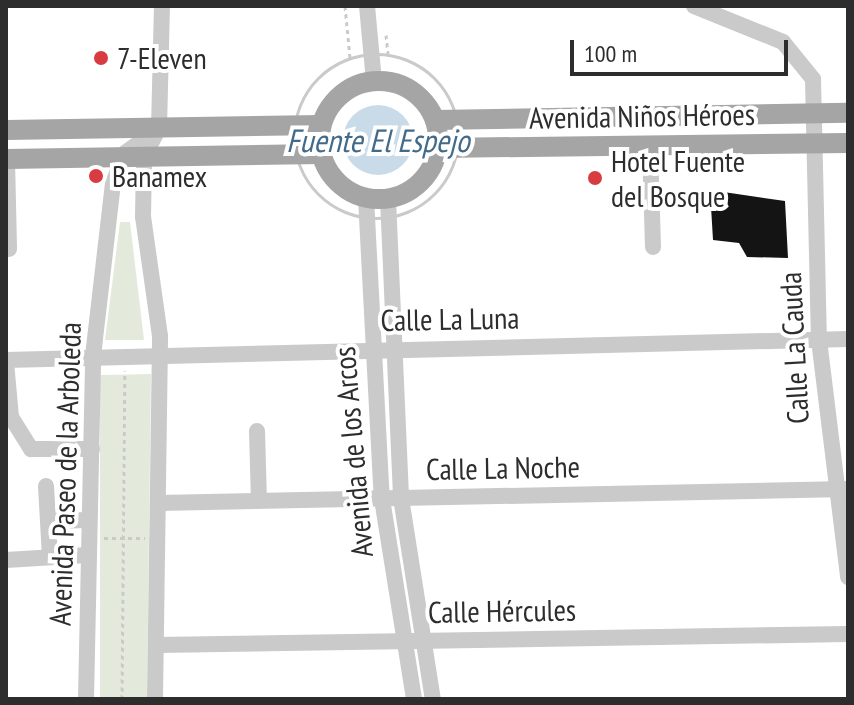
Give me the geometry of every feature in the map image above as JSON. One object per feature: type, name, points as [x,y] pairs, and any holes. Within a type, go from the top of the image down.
[{"type":"main road","points":[[374,82],[417,95],[435,120],[448,148],[418,185],[388,208],[367,208],[333,178],[321,154],[321,125],[344,93],[374,82]]},
{"type":"main road","name":"Avenida Niños Héroes","points":[[435,120],[848,113]]},
{"type":"main road","points":[[6,130],[321,125]]},
{"type":"main road","name":"Avenida Niños Héroes","points":[[448,148],[848,143]]},
{"type":"main road","points":[[6,159],[321,154]]},
{"type":"street","points":[[155,699],[160,353],[143,232],[144,157],[159,128],[162,6]]},
{"type":"street","points":[[367,6],[374,82]]},
{"type":"street","name":"Calle La Cauda","points":[[694,6],[792,48],[813,79],[819,340],[840,490],[848,577]]},
{"type":"street","points":[[122,157],[159,128]]},
{"type":"street","points":[[650,146],[653,247]]},
{"type":"street","name":"Avenida Paseo de la Arboleda","points":[[86,699],[93,356],[122,157]]},
{"type":"street","points":[[6,159],[9,249]]},
{"type":"street","name":"Avenida de los Arcos","points":[[367,208],[370,349],[382,499],[402,641],[414,699]]},
{"type":"street","name":"Avenida de los Arcos","points":[[388,208],[390,348],[401,498],[421,641],[433,699]]},
{"type":"street","name":"Calle La Luna","points":[[6,361],[160,353],[848,339]]},
{"type":"street","points":[[6,361],[11,417],[31,449],[92,449]]},
{"type":"street","points":[[257,431],[259,501]]},
{"type":"street","points":[[46,486],[50,557]]},
{"type":"street","name":"Calle La Noche","points":[[158,503],[840,490]]},
{"type":"street","points":[[48,521],[89,529]]},
{"type":"street","points":[[6,560],[88,555]]},
{"type":"street","name":"Calle Hércules","points":[[156,645],[848,634]]},
{"type":"path","points":[[345,6],[350,58]]},
{"type":"path","points":[[372,54],[426,71],[457,120],[431,198],[388,208],[367,208],[321,198],[295,154],[294,125],[316,80],[350,58],[372,54]]},
{"type":"path","points":[[122,699],[125,355]]},
{"type":"path","points":[[89,529],[123,538],[158,538]]},
{"type":"shaded area","points":[[120,222],[130,222],[144,340],[105,340]]},
{"type":"shaded area","points":[[151,374],[147,699],[100,699],[100,375]]},
{"type":"water","name":"Fuente El Espejo","points":[[378,105],[403,115],[413,140],[403,165],[378,175],[353,165],[343,140],[353,115]]},
{"type":"building","points":[[710,190],[785,201],[788,258],[747,257],[739,243],[713,240]]},
{"type":"place","name":"7-Eleven","points":[[101,58]]},
{"type":"place","name":"Banamex","points":[[96,176]]},
{"type":"place","name":"Hotel Fuente del Bosque","points":[[595,178]]}]
